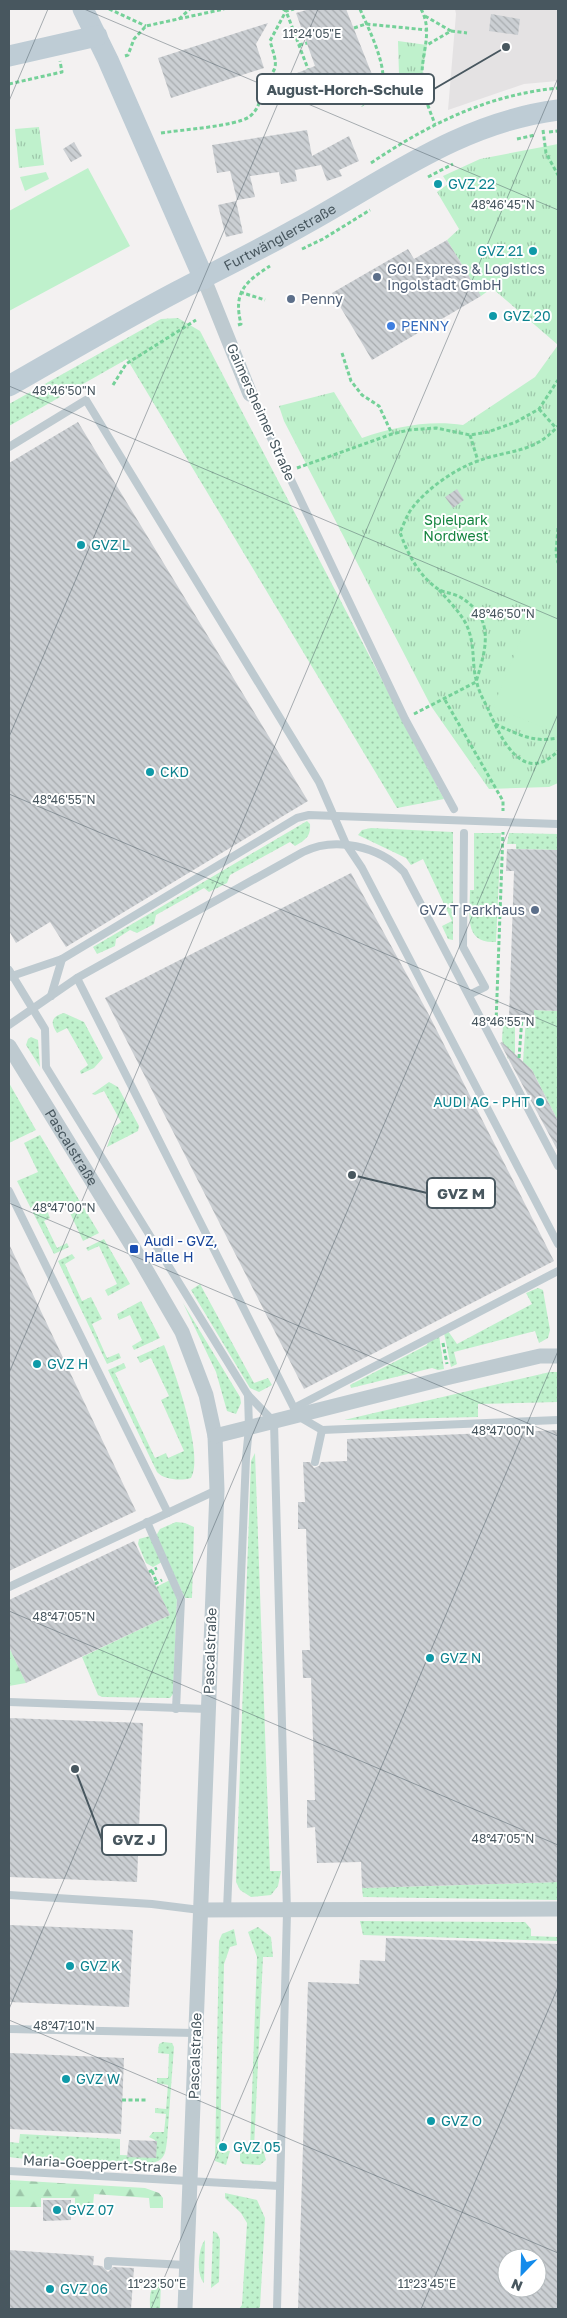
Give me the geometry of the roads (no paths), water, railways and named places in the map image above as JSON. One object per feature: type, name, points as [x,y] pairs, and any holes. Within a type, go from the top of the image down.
[{"type":"street","name":"Gaimersheimer Straße","points":[[83,9],[108,60],[204,279],[250,394]]},
{"type":"street","points":[[9,56],[97,36]]},
{"type":"street","name":"Furtwänglerstraße","points":[[9,386],[323,214],[455,138],[505,120],[548,111]]},
{"type":"street","name":"Pascalstraße","points":[[9,1046],[134,1249],[182,1332],[206,1395],[215,1436],[217,1490],[184,2309]]},
{"type":"street","points":[[215,1436],[274,1422],[296,1412],[540,1356],[558,1356]]},
{"type":"street","points":[[200,1910],[288,1912],[558,1909]]},
{"type":"lane","name":"Gaimersheimer Straße","points":[[250,394],[405,718],[454,809]]},
{"type":"lane","points":[[9,447],[86,400],[319,782],[336,816],[346,844],[362,868],[558,1244]]},
{"type":"lane","points":[[277,2309],[288,1912],[274,1422],[248,1395],[46,1067],[45,1029],[10,975],[62,959],[297,818],[309,815],[558,824]]},
{"type":"lane","points":[[464,833],[464,947],[485,987],[469,995]]},
{"type":"lane","points":[[9,1024],[77,978],[314,846],[346,844],[386,859],[404,872],[558,1166]]},
{"type":"lane","points":[[448,954],[464,947]]},
{"type":"lane","points":[[51,996],[62,959]]},
{"type":"lane","points":[[77,978],[296,1412],[322,1430],[558,1420]]},
{"type":"lane","points":[[9,1191],[168,1513]]},
{"type":"lane","points":[[296,1412],[558,1271]]},
{"type":"lane","points":[[227,1910],[246,1458],[249,1428],[248,1395]]},
{"type":"lane","points":[[314,1462],[322,1430]]},
{"type":"lane","points":[[9,1587],[217,1490]]},
{"type":"lane","points":[[147,1522],[181,1599],[176,1709]]},
{"type":"lane","points":[[9,1702],[207,1709]]},
{"type":"lane","points":[[9,1895],[152,1904],[200,1910]]},
{"type":"lane","points":[[9,2028],[195,2033]]},
{"type":"lane","name":"Maria-Goeppert-Straße","points":[[9,2171],[279,2186]]},
{"type":"lane","points":[[108,2266],[108,2261],[186,2265]]},
{"type":"place","name":"August-Horch-Schule","points":[[506,47]]},
{"type":"place","name":"GVZ 22","points":[[438,184]]},
{"type":"place","name":"GVZ 21","points":[[533,251]]},
{"type":"place","name":"GO! Express & Logistics Ingolstadt GmbH","points":[[377,277]]},
{"type":"place","name":"Penny","points":[[291,299]]},
{"type":"place","name":"GVZ 20","points":[[493,316]]},
{"type":"place","name":"PENNY","points":[[391,326]]},
{"type":"place","name":"GVZ L","points":[[81,545]]},
{"type":"place","name":"CKD","points":[[150,772]]},
{"type":"place","name":"GVZ T Parkhaus","points":[[535,910]]},
{"type":"place","name":"AUDI AG - PHT","points":[[540,1102]]},
{"type":"place","name":"GVZ M","points":[[352,1175]]},
{"type":"place","name":"Audi - GVZ, Halle H","points":[[134,1249]]},
{"type":"place","name":"GVZ H","points":[[37,1364]]},
{"type":"place","name":"GVZ N","points":[[430,1658]]},
{"type":"place","name":"GVZ J","points":[[75,1769]]},
{"type":"place","name":"GVZ K","points":[[70,1966]]},
{"type":"place","name":"GVZ W","points":[[66,2079]]},
{"type":"place","name":"GVZ O","points":[[431,2121]]},
{"type":"place","name":"GVZ 05","points":[[223,2147]]},
{"type":"place","name":"GVZ 07","points":[[57,2210]]},
{"type":"place","name":"GVZ 06","points":[[50,2289]]},
{"type":"park label","name":"Spielpark Nordwest","points":[[456,528]]}]
